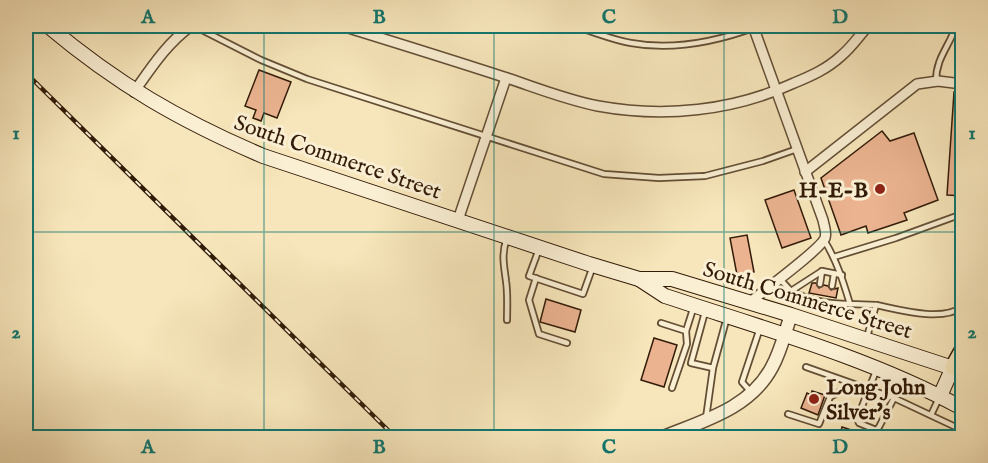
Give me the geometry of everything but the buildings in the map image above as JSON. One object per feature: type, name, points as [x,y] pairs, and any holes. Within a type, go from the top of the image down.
[{"type":"main road","name":"South Commerce Street","points":[[48,26],[135,92],[216,136],[263,156],[639,279],[665,296],[877,368],[963,408]]},
{"type":"main road","name":"South Commerce Street","points":[[639,279],[672,279],[959,367]]},
{"type":"main road","points":[[940,396],[959,367],[963,351]]},
{"type":"street","points":[[135,92],[160,56],[176,38],[192,26]]},
{"type":"street","points":[[342,26],[571,100],[597,106],[653,112],[694,110],[733,104],[776,91],[818,73],[842,56],[868,26]]},
{"type":"street","points":[[749,303],[815,251],[824,240],[825,227],[755,26]]},
{"type":"street","points":[[458,220],[507,78]]},
{"type":"street","points":[[805,172],[917,84],[936,81],[963,84]]},
{"type":"street","points":[[661,438],[738,404],[752,393],[771,369],[791,315]]},
{"type":"lane","points":[[192,26],[261,60],[307,79],[588,171],[625,177],[705,176],[763,161],[797,149]]},
{"type":"lane","points":[[573,26],[632,43],[652,45],[698,43],[719,39],[755,26]]},
{"type":"lane","points":[[936,81],[937,66],[956,26]]},
{"type":"lane","points":[[834,257],[963,214]]},
{"type":"lane","points":[[507,236],[502,261],[506,281],[507,320]]},
{"type":"lane","points":[[824,240],[842,275],[850,304]]},
{"type":"lane","points":[[539,246],[529,276],[583,294],[593,265]]},
{"type":"lane","points":[[822,270],[842,275]]},
{"type":"lane","points":[[791,291],[822,270]]},
{"type":"lane","points":[[820,284],[822,270]]},
{"type":"lane","points":[[832,286],[834,274]]},
{"type":"lane","points":[[536,278],[529,300],[539,334],[567,344]]},
{"type":"lane","points":[[778,279],[791,291],[808,300],[830,304],[876,305],[945,315],[963,307]]},
{"type":"lane","points":[[816,301],[817,294]]},
{"type":"lane","points":[[830,296],[830,304]]},
{"type":"lane","points":[[867,339],[876,305]]},
{"type":"lane","points":[[672,388],[687,344],[686,331],[700,308]]},
{"type":"lane","points":[[700,308],[691,363],[712,368]]},
{"type":"lane","points":[[705,419],[712,368],[727,317]]},
{"type":"lane","points":[[662,322],[686,331]]},
{"type":"lane","points":[[752,393],[742,382],[760,328]]},
{"type":"lane","points":[[806,367],[894,398],[963,430]]},
{"type":"lane","points":[[877,368],[857,419],[859,423],[876,430],[894,398]]},
{"type":"lane","points":[[788,414],[819,424],[830,397],[841,391]]},
{"type":"lane","points":[[931,415],[940,396]]},
{"type":"railway","points":[[26,73],[396,438]]},
{"type":"place","name":"H-E-B","points":[[880,189]]},
{"type":"place","name":"Long John Silver's","points":[[814,399]]}]
